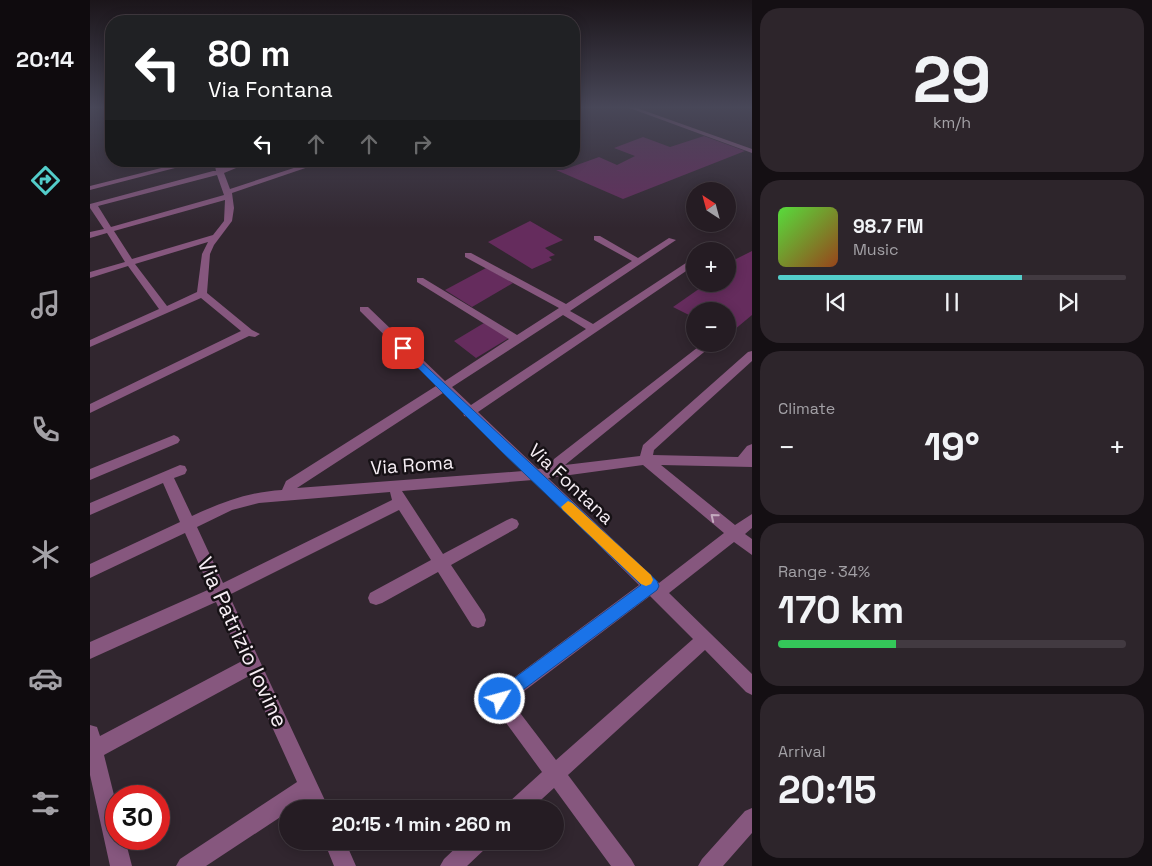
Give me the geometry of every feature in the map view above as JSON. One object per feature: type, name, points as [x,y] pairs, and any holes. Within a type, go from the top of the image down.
[{"type":"street","points":[[740,147],[752,152]]},
{"type":"street","points":[[90,188],[175,167]]},
{"type":"street","points":[[165,310],[130,263],[91,205],[216,167]]},
{"type":"street","points":[[202,294],[206,254],[215,237],[228,221],[229,194],[219,167]]},
{"type":"street","points":[[90,235],[229,194],[306,167]]},
{"type":"street","points":[[90,275],[215,237]]},
{"type":"street","points":[[596,238],[638,261]]},
{"type":"street","points":[[286,493],[291,485],[672,240]]},
{"type":"street","points":[[468,255],[594,329]]},
{"type":"street","points":[[468,412],[686,267]]},
{"type":"street","points":[[420,280],[518,340]]},
{"type":"street","points":[[90,342],[202,294]]},
{"type":"street","points":[[90,409],[252,333],[202,294]]},
{"type":"street","name":"Via Fontana","points":[[364,309],[533,475],[655,589],[752,686]]},
{"type":"street","points":[[557,472],[559,463],[699,352]]},
{"type":"street","points":[[752,355],[648,448],[645,460],[752,548]]},
{"type":"street","points":[[90,475],[174,440]]},
{"type":"street","points":[[747,461],[752,449]]},
{"type":"street","name":"Via Roma","points":[[90,571],[189,523],[244,500],[286,493],[533,475],[645,460],[747,461]]},
{"type":"street","name":"Via Patrizio Iovine","points":[[90,509],[173,473],[189,523],[315,800]]},
{"type":"street","points":[[390,485],[478,620]]},
{"type":"street","points":[[90,651],[220,592],[401,502]]},
{"type":"street","points":[[624,866],[500,699],[735,534],[752,520]]},
{"type":"street","points":[[376,598],[512,524]]},
{"type":"street","points":[[526,800],[705,639]]},
{"type":"street","points":[[121,866],[91,745],[253,664]]},
{"type":"street","points":[[187,866],[309,786]]},
{"type":"street","points":[[709,866],[752,818]]},
{"type":"street","points":[[338,850],[345,866]]},
{"type":"street","points":[[451,866],[469,850]]},
{"type":"shaded area","points":[[735,147],[745,151],[623,199],[556,170],[580,167],[580,164],[599,157],[617,165],[635,156],[614,148]]},
{"type":"shaded area","points":[[530,221],[563,240],[545,248],[555,255],[549,257],[552,260],[532,269],[488,242]]},
{"type":"shaded area","points":[[752,251],[752,315],[736,328],[736,302],[686,302],[686,314],[673,307],[695,292],[736,292],[736,259]]},
{"type":"shaded area","points":[[486,268],[513,283],[472,307],[445,290]]},
{"type":"shaded area","points":[[484,323],[509,338],[476,358],[454,341]]},
{"type":"slow traffic","points":[[568,507],[646,580]]},
{"type":"route","points":[[403,348],[507,450],[652,586],[500,699]]}]
